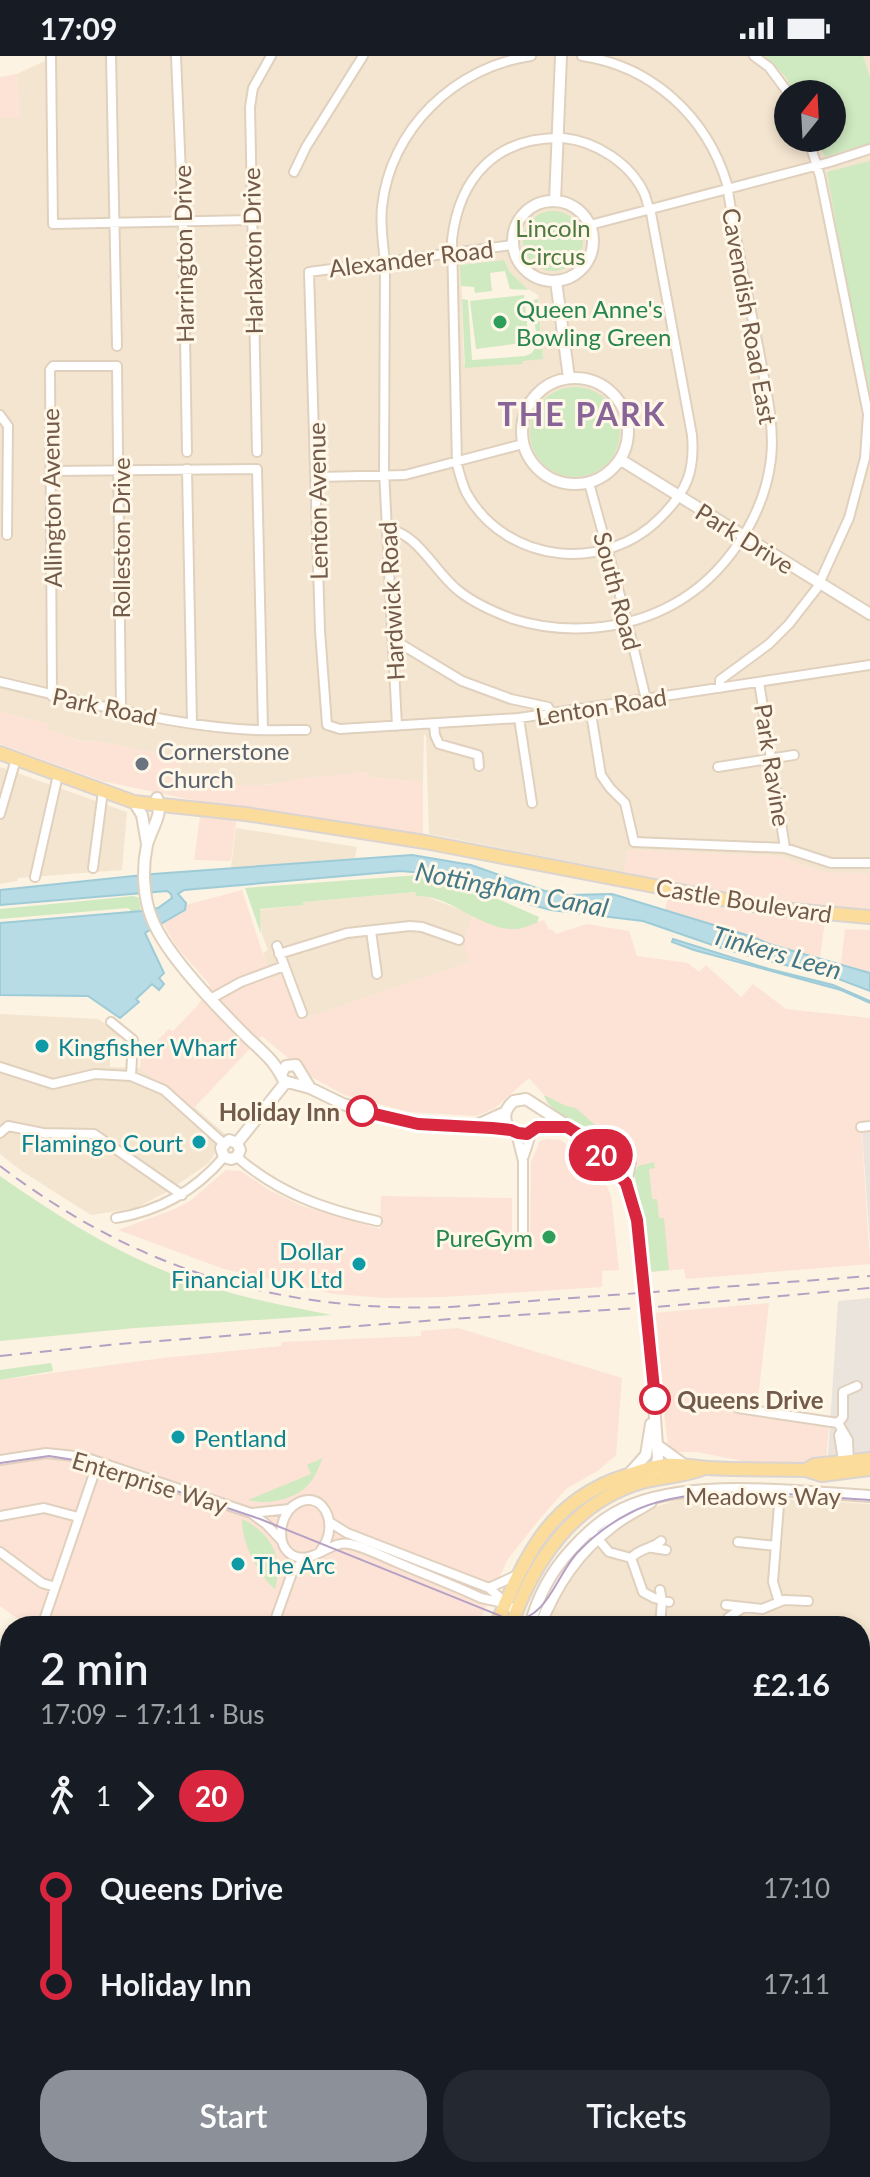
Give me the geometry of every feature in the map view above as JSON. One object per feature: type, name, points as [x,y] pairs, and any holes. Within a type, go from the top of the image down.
[{"type":"main road","name":"Castle Boulevard","points":[[0,753],[134,802],[158,802]]},
{"type":"main road","name":"Castle Boulevard","points":[[103,791],[425,842],[769,908],[870,917]]},
{"type":"main road","points":[[500,1616],[517,1575],[543,1532],[584,1494],[626,1476],[658,1466],[683,1464],[705,1468],[806,1470],[816,1475],[870,1459]]},
{"type":"main road","points":[[846,1465],[870,1469]]},
{"type":"main road","points":[[515,1616],[525,1588],[544,1554],[577,1518],[612,1495],[649,1480],[705,1468]]},
{"type":"street","points":[[51,56],[53,224],[251,220]]},
{"type":"street","points":[[111,56],[117,222],[117,346]]},
{"type":"street","name":"Harrington Drive","points":[[176,56],[183,221],[187,452]]},
{"type":"street","name":"Harlaxton Drive","points":[[257,452],[251,97],[271,56]]},
{"type":"street","points":[[294,172],[306,147],[363,56]]},
{"type":"street","name":"Hardwick Road","points":[[397,726],[385,476],[383,201],[391,168],[404,141],[422,116],[456,84],[489,67],[531,56]]},
{"type":"street","points":[[555,201],[561,56]]},
{"type":"street","name":"Cavendish Road East","points":[[387,530],[400,531],[408,536],[458,591],[488,609],[509,618],[551,628],[573,629],[627,621],[658,612],[693,591],[720,566],[744,536],[760,501],[769,474],[771,430],[765,383],[727,188],[710,143],[693,117],[674,98],[648,80],[615,64],[582,56]]},
{"type":"street","points":[[754,56],[769,67],[779,80]]},
{"type":"street","points":[[557,138],[588,143],[609,155],[644,193],[692,435],[693,466],[679,497],[649,529],[608,551],[585,554],[550,553],[507,535],[475,507],[462,484],[458,460],[452,252],[453,227],[462,196],[495,155],[523,142],[557,138]]},
{"type":"street","points":[[590,225],[870,149]]},
{"type":"street","points":[[720,688],[720,680],[762,650],[789,624],[820,584],[849,518],[868,459],[869,413],[813,152]]},
{"type":"street","points":[[555,201],[574,207],[590,225],[593,242],[586,263],[571,277],[556,281],[532,276],[521,267],[512,245],[514,230],[528,209],[543,202],[555,201]]},
{"type":"street","name":"Alexander Road","points":[[309,272],[512,245]]},
{"type":"street","name":"Lenton Avenue","points":[[309,272],[323,691],[326,722],[331,728]]},
{"type":"street","points":[[556,281],[569,378]]},
{"type":"street","name":"Rolleston Drive","points":[[117,366],[121,711]]},
{"type":"street","name":"Allington Avenue","points":[[52,696],[51,367],[117,366]]},
{"type":"street","points":[[569,378],[585,378],[601,384],[621,404],[629,427],[621,460],[610,472],[589,483],[571,485],[557,482],[532,464],[523,444],[522,422],[533,397],[555,381],[569,378]]},
{"type":"street","points":[[0,415],[8,426],[7,535]]},
{"type":"street","points":[[317,477],[405,475],[523,444]]},
{"type":"street","name":"Park Drive","points":[[621,460],[870,614]]},
{"type":"street","points":[[187,469],[192,722]]},
{"type":"street","points":[[51,471],[257,469],[263,730]]},
{"type":"street","name":"South Road","points":[[589,483],[646,699]]},
{"type":"street","points":[[394,640],[462,681],[511,699],[548,707],[551,713]]},
{"type":"street","name":"Lenton Road","points":[[331,728],[519,718],[870,665]]},
{"type":"street","name":"Park Road","points":[[0,682],[121,711],[263,730],[306,730]]},
{"type":"street","name":"Park Ravine","points":[[759,682],[785,848]]},
{"type":"street","points":[[590,707],[601,775],[625,803],[632,838],[638,843],[785,848],[831,863],[870,863]]},
{"type":"street","points":[[519,718],[532,803]]},
{"type":"street","points":[[434,724],[439,744],[478,755],[479,766]]},
{"type":"street","points":[[718,767],[794,755]]},
{"type":"street","points":[[0,814],[2,798],[16,759]]},
{"type":"street","points":[[35,877],[58,775]]},
{"type":"street","points":[[93,868],[103,791]]},
{"type":"street","points":[[134,802],[142,815],[147,900],[161,936],[245,1035],[287,1076],[343,1104],[397,1121],[513,1131],[567,1127]]},
{"type":"street","points":[[146,851],[158,802]]},
{"type":"street","points":[[302,1013],[278,950],[347,933],[417,926],[459,940]]},
{"type":"street","points":[[371,931],[377,974]]},
{"type":"street","points":[[212,998],[241,982],[284,966]]},
{"type":"street","points":[[111,1022],[133,1040],[131,1076]]},
{"type":"street","points":[[0,1067],[53,1084],[95,1074],[131,1076],[164,1090],[223,1143]]},
{"type":"street","points":[[237,1143],[287,1076],[301,1074],[310,1088]]},
{"type":"street","points":[[523,1241],[523,1161],[513,1131],[506,1123],[510,1104],[520,1099],[530,1101],[588,1140],[629,1159],[626,1183]]},
{"type":"street","points":[[523,1161],[540,1117],[538,1109]]},
{"type":"street","points":[[473,1126],[506,1112]]},
{"type":"street","points":[[0,1133],[8,1126],[43,1133],[94,1134],[182,1195]]},
{"type":"street","points":[[229,1140],[237,1143],[240,1150],[237,1157],[224,1157],[223,1143],[229,1140]]},
{"type":"street","points":[[588,1140],[626,1183],[637,1220],[655,1399],[658,1466],[649,1480]]},
{"type":"street","points":[[615,1169],[614,1161],[618,1156]]},
{"type":"street","points":[[116,1218],[144,1213],[182,1195],[224,1157]]},
{"type":"street","points":[[237,1157],[289,1194],[330,1210],[377,1221]]},
{"type":"street","points":[[615,1169],[622,1173],[628,1170]]},
{"type":"street","points":[[846,1465],[839,1435],[843,1392],[857,1386]]},
{"type":"street","points":[[626,1476],[636,1469],[646,1455],[655,1399]]},
{"type":"street","points":[[738,1408],[840,1426]]},
{"type":"street","points":[[657,1445],[683,1464]]},
{"type":"street","name":"Enterprise Way","points":[[0,1460],[46,1453],[98,1462],[251,1513],[266,1524],[288,1551]]},
{"type":"street","points":[[646,1455],[667,1478]]},
{"type":"street","points":[[45,1616],[98,1462]]},
{"type":"street","name":"Meadows Way","points":[[533,1616],[555,1570],[594,1534],[656,1499],[699,1490],[870,1496]]},
{"type":"street","points":[[779,1602],[773,1585],[780,1492]]},
{"type":"street","name":"Enterprise Way","points":[[251,1513],[290,1509],[302,1502],[315,1502],[328,1512],[331,1523],[347,1533],[489,1588],[516,1612]]},
{"type":"street","points":[[0,1516],[44,1508],[78,1517]]},
{"type":"street","points":[[281,1540],[283,1524],[290,1509]]},
{"type":"street","points":[[321,1550],[328,1540],[331,1523]]},
{"type":"street","points":[[594,1534],[609,1552],[631,1558]]},
{"type":"street","name":"Meadows Way","points":[[545,1616],[561,1581],[594,1534]]},
{"type":"street","points":[[744,1540],[776,1546]]},
{"type":"street","points":[[277,1616],[292,1573],[305,1558],[339,1544],[355,1546],[494,1602],[506,1601],[525,1588]]},
{"type":"street","points":[[631,1558],[642,1550],[663,1545]]},
{"type":"street","points":[[288,1551],[305,1558]]},
{"type":"street","points":[[288,1551],[292,1573]]},
{"type":"street","points":[[0,1552],[42,1583],[55,1587]]},
{"type":"street","points":[[631,1558],[643,1592],[666,1601]]},
{"type":"street","points":[[489,1588],[517,1575]]},
{"type":"street","points":[[726,1605],[762,1609],[779,1602],[804,1601],[801,1589]]},
{"type":"street","points":[[660,1590],[666,1601],[662,1616]]},
{"type":"street","points":[[481,1598],[494,1611],[495,1616]]},
{"type":"street","points":[[734,1616],[744,1607]]},
{"type":"shaded area","name":"THE PARK","points":[[55,56],[870,56],[870,874],[824,872],[776,856],[628,850],[624,872],[429,834],[424,734],[423,782],[368,777],[367,772],[248,787],[178,775],[181,758],[91,740],[84,742],[47,729],[48,724],[0,712],[0,118],[20,117],[17,74]],"holes":[[[504,260],[522,286],[538,295],[543,359],[464,364],[461,265]]]},
{"type":"shaded area","points":[[17,74],[20,118],[0,118],[0,77]]},
{"type":"shaded area","points":[[0,712],[49,724],[48,729],[83,742],[91,740],[181,758],[178,775],[233,785],[268,785],[301,778],[367,772],[368,777],[423,782],[423,834],[238,808],[231,861],[194,860],[202,802],[102,781],[0,744]]},
{"type":"shaded area","points":[[0,767],[127,812],[122,870],[18,878],[17,881],[0,884]]},
{"type":"shaded area","points":[[236,828],[357,847],[355,858],[231,868]]},
{"type":"shaded area","points":[[628,850],[776,856],[824,872],[870,874],[870,909],[827,907],[820,957],[665,911],[670,882],[624,872]]},
{"type":"shaded area","points":[[242,890],[271,979],[283,975],[300,1020],[470,962],[462,940],[466,939],[474,915],[513,929],[544,920],[549,930],[556,934],[587,924],[629,931],[637,956],[688,963],[699,972],[706,965],[741,997],[753,984],[786,1009],[870,1018],[870,1121],[861,1122],[870,1264],[686,1279],[684,1269],[649,1272],[643,1214],[635,1178],[638,1166],[622,1147],[613,1146],[547,1103],[529,1078],[495,1108],[477,1116],[409,1112],[344,1095],[308,1075],[262,1036],[194,1108],[140,1068],[141,1056],[169,1029],[173,1031],[198,1005],[210,985],[176,946],[162,922],[182,912],[186,905]]},
{"type":"shaded area","points":[[416,892],[416,896],[425,896],[474,915],[465,935],[470,962],[300,1020],[282,975],[271,979],[263,953],[268,950],[259,910],[302,905],[302,902]]},
{"type":"shaded area","points":[[845,929],[870,930],[870,973],[841,963]]},
{"type":"shaded area","points":[[0,1014],[98,1019],[122,1035],[110,1045],[110,1067],[140,1068],[183,1097],[226,1135],[209,1163],[167,1192],[136,1208],[91,1215],[23,1172],[0,1154]]},
{"type":"shaded area","points":[[870,1131],[870,1245],[862,1132]]},
{"type":"shaded area","points":[[560,1140],[588,1159],[600,1171],[611,1196],[619,1270],[602,1271],[602,1287],[443,1297],[384,1298],[334,1294],[224,1269],[118,1230],[190,1201],[226,1170],[241,1171],[269,1190],[302,1206],[380,1229],[381,1196],[512,1198],[512,1241],[530,1241],[531,1162],[540,1141]]},
{"type":"shaded area","points":[[870,1298],[870,1455],[826,1462],[838,1301]]},
{"type":"shaded area","points":[[769,1303],[756,1416],[829,1426],[826,1462],[747,1462],[697,1452],[674,1452],[668,1443],[666,1430],[653,1313]]},
{"type":"shaded area","points":[[458,1328],[622,1378],[616,1455],[599,1470],[566,1489],[538,1521],[508,1559],[482,1616],[14,1616],[0,1606],[0,1380],[281,1346],[282,1342],[421,1336],[421,1331]]},
{"type":"shaded area","points":[[689,1497],[870,1504],[870,1616],[549,1616],[557,1593],[589,1552],[616,1528],[655,1507]]},
{"type":"green space","points":[[765,56],[863,56],[870,78],[870,143],[846,150],[846,80],[787,80]]},
{"type":"green space","points":[[823,152],[841,152],[825,157]]},
{"type":"green space","points":[[870,161],[870,398],[827,172]]},
{"type":"green space","name":"Lincoln Circus","points":[[553,211],[575,219],[583,241],[575,263],[553,271],[531,263],[523,241],[531,219]]},
{"type":"green space","points":[[504,260],[510,272],[528,290],[510,289],[505,271],[490,273],[492,291],[475,293],[474,287],[461,286],[460,265]]},
{"type":"green space","name":"Queen Anne's Bowling Green","points":[[524,295],[529,342],[476,349],[470,301]]},
{"type":"green space","points":[[462,299],[468,300],[472,360],[532,353],[538,343],[531,304],[538,299],[543,359],[523,361],[522,364],[465,368]]},
{"type":"green space","points":[[575,387],[592,390],[607,400],[617,415],[620,432],[617,449],[607,464],[592,474],[575,477],[558,474],[543,464],[533,449],[530,432],[533,415],[543,400],[558,390]]},
{"type":"green space","points":[[419,875],[468,886],[539,917],[537,923],[518,929],[500,927],[441,901],[416,896],[415,892],[260,909],[261,934],[245,888]]},
{"type":"green space","points":[[139,898],[141,911],[128,908],[0,919],[0,909]]},
{"type":"green space","points":[[544,1095],[576,1108],[595,1125],[592,1130],[557,1112]]},
{"type":"green space","points":[[654,1162],[655,1168],[649,1169],[652,1199],[657,1199],[659,1218],[664,1218],[669,1270],[649,1272],[643,1214],[634,1173],[638,1166]]},
{"type":"green space","points":[[0,1176],[80,1228],[165,1271],[227,1292],[332,1315],[135,1328],[0,1341]]},
{"type":"green space","points":[[51,1363],[53,1371],[0,1380],[0,1370]]},
{"type":"green space","points":[[323,1458],[310,1483],[295,1495],[267,1502],[248,1500],[311,1474],[307,1465]]},
{"type":"green space","points":[[242,1519],[261,1531],[273,1547],[278,1567],[275,1589],[252,1557],[244,1537]]},
{"type":"water","points":[[412,855],[471,865],[545,891],[569,895],[612,894],[870,973],[870,991],[836,978],[727,950],[643,921],[551,910],[434,874],[401,871],[184,890],[178,894],[186,903],[185,910],[145,933],[164,973],[159,978],[164,984],[159,990],[152,984],[136,999],[139,1002],[120,1018],[88,996],[0,995],[0,923],[142,911],[158,908],[172,898],[167,891],[0,905],[0,890],[153,874]]},
{"type":"water","points":[[673,939],[833,985],[870,1003],[841,990],[694,950],[672,942]]},
{"type":"tram line","points":[[0,1463],[49,1456],[93,1463],[260,1519],[501,1616]]},
{"type":"tram line","points":[[528,1616],[543,1604],[570,1562],[595,1536],[630,1513],[656,1503],[715,1493],[870,1500]]},
{"type":"railway","points":[[0,1166],[104,1233],[158,1258],[213,1278],[327,1302],[387,1307],[450,1307],[870,1276]]},
{"type":"railway","points":[[0,1356],[119,1344],[656,1307],[870,1288]]},
{"type":"bus line","name":"20","points":[[362,1111],[418,1124],[473,1126],[527,1134],[537,1127],[567,1127],[588,1140],[626,1183],[637,1220],[655,1399]]},
{"type":"place","name":"Queen Anne's Bowling Green","points":[[500,322]]},
{"type":"place","name":"Cornerstone Church","points":[[142,764]]},
{"type":"place","name":"Kingfisher Wharf","points":[[42,1046]]},
{"type":"place","name":"Holiday Inn","points":[[362,1111]]},
{"type":"place","name":"Flamingo Court","points":[[199,1142]]},
{"type":"place","name":"PureGym","points":[[549,1237]]},
{"type":"place","name":"Dollar Financial UK Ltd","points":[[359,1264]]},
{"type":"place","name":"Queens Drive","points":[[655,1399]]},
{"type":"place","name":"Pentland","points":[[178,1437]]},
{"type":"place","name":"The Arc","points":[[238,1564]]},
{"type":"district","name":"THE PARK","points":[[582,413]]},
{"type":"water label","name":"Nottingham Canal","points":[[512,889]]},
{"type":"water label","name":"Tinkers Leen","points":[[777,952]]}]
